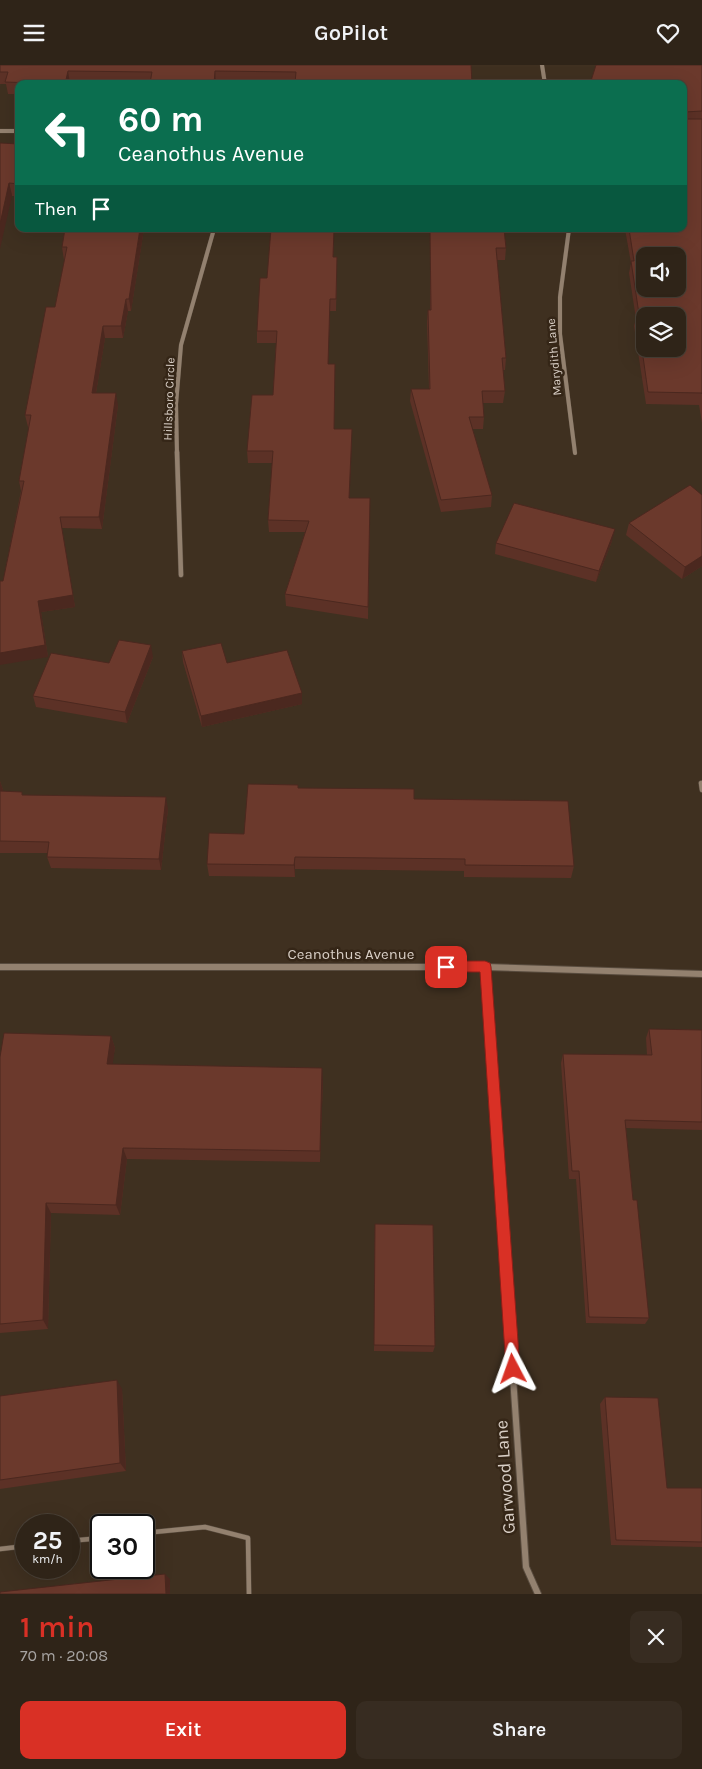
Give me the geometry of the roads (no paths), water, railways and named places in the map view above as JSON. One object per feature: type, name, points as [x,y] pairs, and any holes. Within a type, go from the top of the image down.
[{"type":"street","points":[[542,65],[545,80]]},
{"type":"street","points":[[0,131],[15,131]]},
{"type":"street","name":"Hillsboro Circle","points":[[181,575],[176,404],[181,345],[213,232]]},
{"type":"street","name":"Marydith Lane","points":[[569,232],[560,297],[560,334],[575,453]]},
{"type":"street","points":[[701,783],[702,790]]},
{"type":"street","name":"Ceanothus Avenue","points":[[0,967],[485,967],[702,974]]},
{"type":"street","name":"Garwood Lane","points":[[485,967],[526,1567],[538,1594]]},
{"type":"lane","points":[[155,1532],[205,1527],[248,1539],[249,1594]]},
{"type":"lane","points":[[0,1549],[15,1547]]}]
